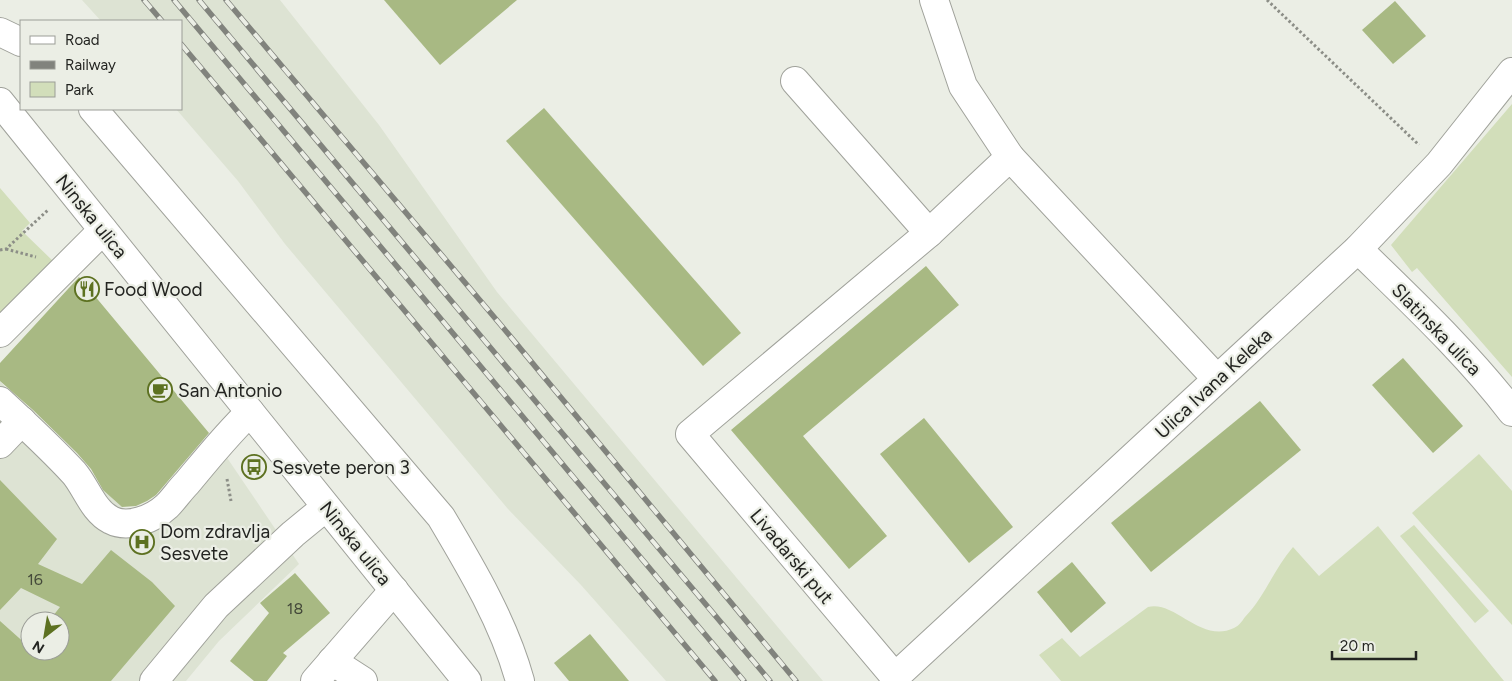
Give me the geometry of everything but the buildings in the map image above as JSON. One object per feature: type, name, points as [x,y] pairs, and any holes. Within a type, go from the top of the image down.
[{"type":"street","points":[[934,0],[963,86],[1010,157],[1217,379]]},
{"type":"street","points":[[0,32],[20,42]]},
{"type":"street","name":"Ulica Ivana Keleka","points":[[895,677],[1358,249],[1439,164],[1512,72]]},
{"type":"street","points":[[795,81],[930,234],[1010,157]]},
{"type":"street","name":"Ninska ulica","points":[[0,102],[467,681]]},
{"type":"street","points":[[94,110],[441,517],[472,570],[496,619],[516,666],[520,681]]},
{"type":"street","points":[[0,333],[103,230]]},
{"type":"street","name":"Livadarski put","points":[[895,677],[690,434],[930,234]]},
{"type":"street","name":"Slatinska ulica","points":[[1358,249],[1452,343],[1498,393],[1512,412]]},
{"type":"street","points":[[0,401],[75,474],[100,511],[110,520],[132,524],[166,507],[230,431],[250,412]]},
{"type":"street","points":[[0,444],[22,421]]},
{"type":"street","points":[[154,681],[216,606],[292,534],[326,507]]},
{"type":"street","points":[[314,681],[394,590]]},
{"type":"street","points":[[332,661],[363,681]]},
{"type":"path","points":[[1267,0],[1422,148]]},
{"type":"path","points":[[0,250],[6,249],[49,209]]},
{"type":"shaded area","points":[[82,0],[280,0],[379,125],[497,292],[823,681],[666,681],[581,585],[508,509],[285,244],[238,181],[177,110],[182,110],[182,20],[100,20]]},
{"type":"shaded area","name":"Dom zdravlja Sesvete","points":[[0,381],[51,442],[135,519],[215,440],[299,564],[219,641],[186,681],[0,681]]},
{"type":"green space","points":[[1512,104],[1512,377],[1417,268],[1412,272],[1391,245]]},
{"type":"green space","points":[[0,188],[30,223],[22,231],[55,263],[0,322]]},
{"type":"green space","points":[[1479,454],[1512,491],[1512,625],[1412,513]]},
{"type":"green space","points":[[1414,525],[1489,611],[1475,623],[1400,536]]},
{"type":"green space","points":[[1378,526],[1504,681],[1061,681],[1039,655],[1062,638],[1080,657],[1148,607],[1168,610],[1199,627],[1210,630],[1222,631],[1234,628],[1252,609],[1293,547],[1319,576]]},
{"type":"railway","points":[[144,0],[161,20]]},
{"type":"railway","points":[[174,0],[744,681]]},
{"type":"railway","points":[[199,0],[770,681]]},
{"type":"railway","points":[[226,0],[500,324],[796,681]]},
{"type":"railway","points":[[182,45],[715,681]]},
{"type":"place","name":"Food Wood","points":[[87,289]]},
{"type":"place","name":"San Antonio","points":[[160,390]]},
{"type":"place","name":"Sesvete peron 3","points":[[254,467]]},
{"type":"place","name":"Dom zdravlja Sesvete","points":[[142,542]]}]
